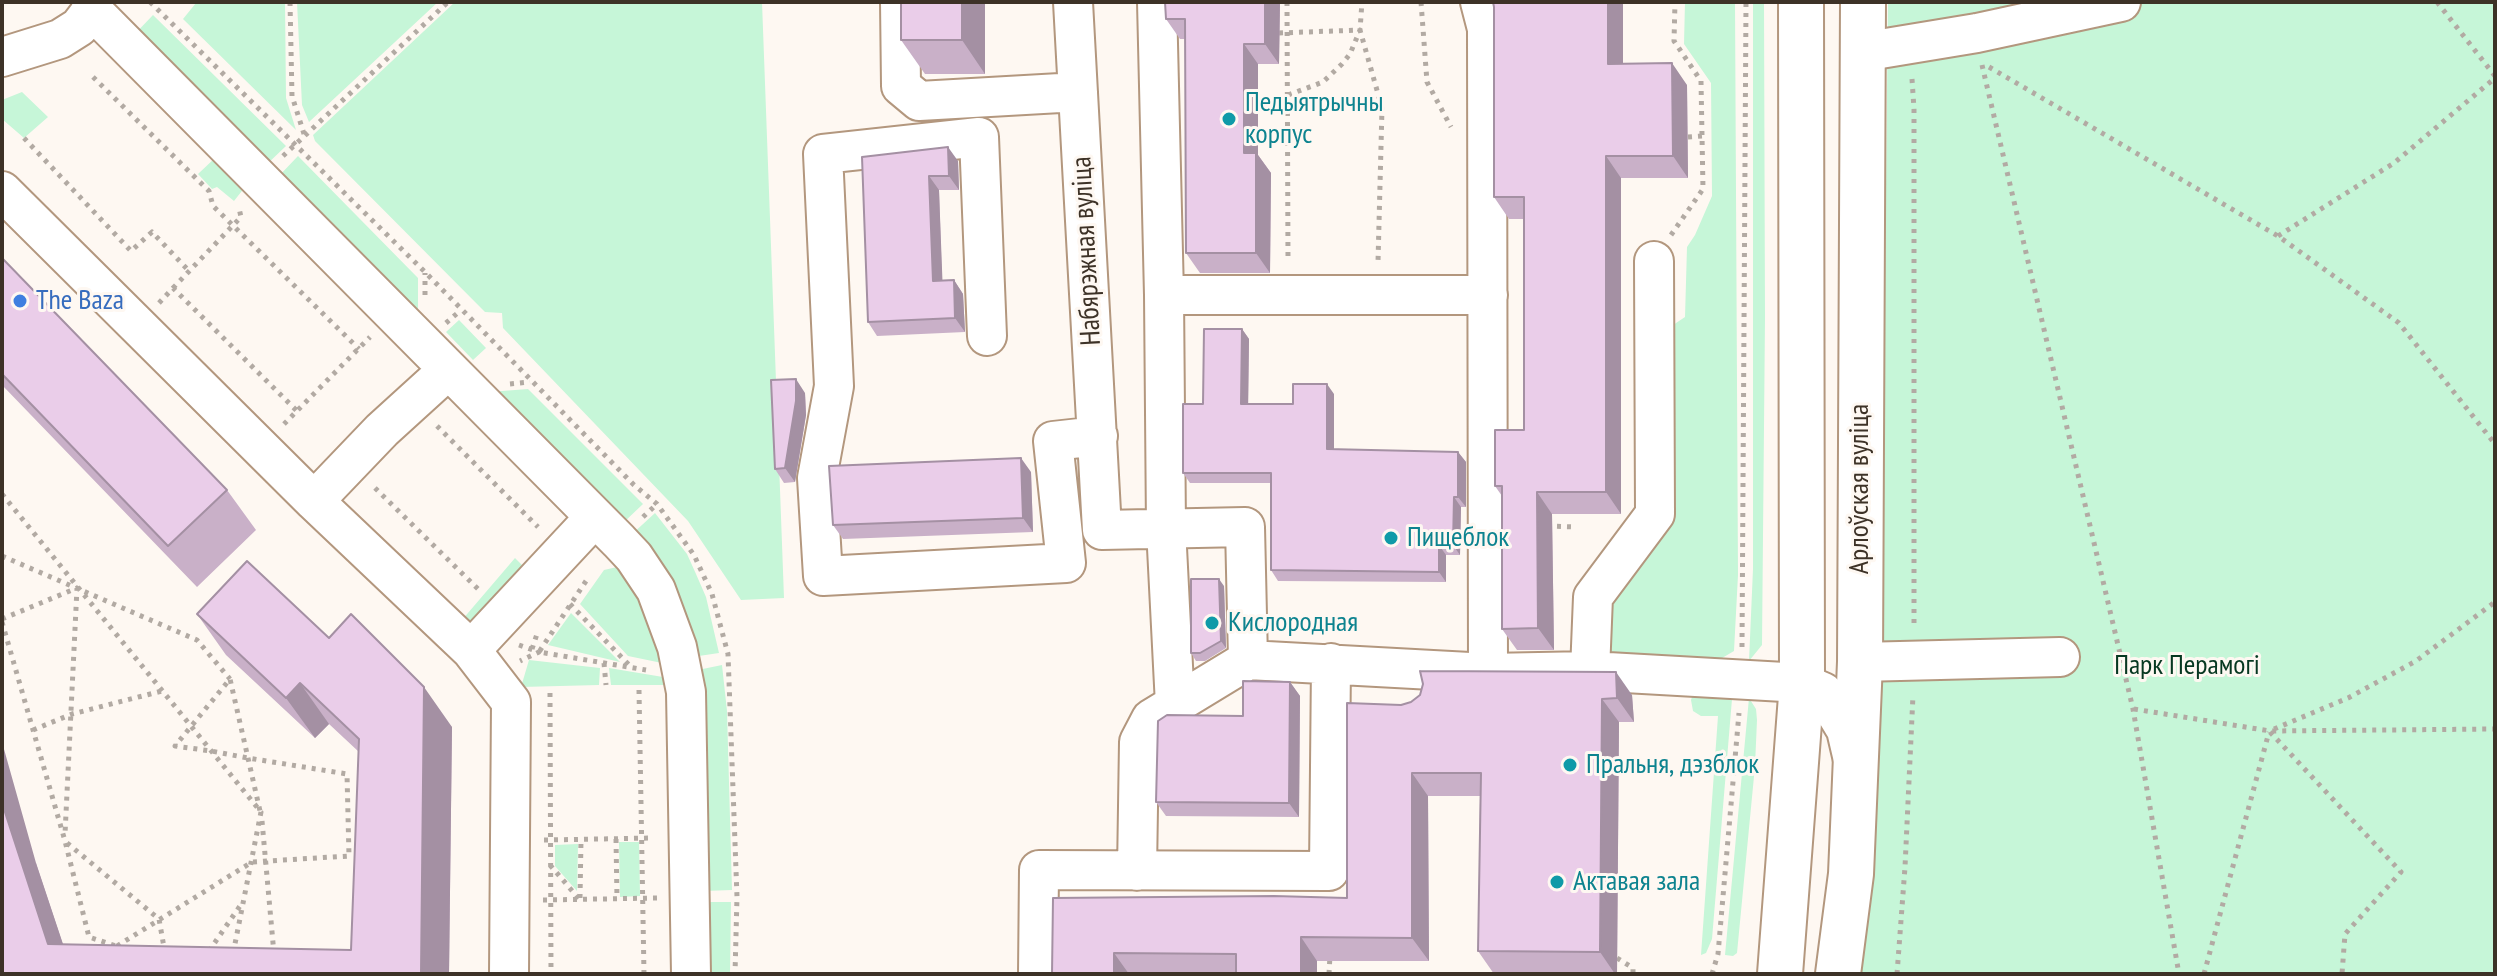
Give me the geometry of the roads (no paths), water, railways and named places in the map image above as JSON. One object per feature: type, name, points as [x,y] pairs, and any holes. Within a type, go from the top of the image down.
[{"type":"main road","name":"Арлоўская вуліца","points":[[1780,974],[1802,683],[1801,2]]},
{"type":"main road","name":"Арлоўская вуліца","points":[[1838,974],[1851,874],[1860,662],[1863,2]]},
{"type":"street","points":[[900,2],[901,86],[919,101],[1078,92]]},
{"type":"street","name":"Набярэжная вуліца","points":[[1073,2],[1102,530],[1166,528]]},
{"type":"street","points":[[1157,2],[1166,528],[1175,705]]},
{"type":"street","points":[[1480,2],[1487,29],[1488,673]]},
{"type":"street","points":[[1862,52],[1977,33],[2121,2]]},
{"type":"street","points":[[2,57],[60,39],[79,27],[91,6],[634,557],[656,590],[683,669],[691,974]]},
{"type":"street","points":[[987,336],[979,137],[823,154],[834,386],[817,478],[823,576],[1066,563],[1053,441],[1098,436]]},
{"type":"street","points":[[2,191],[314,501],[471,650],[511,702],[519,841],[509,974]]},
{"type":"street","points":[[1590,671],[1593,597],[1655,514],[1654,261]]},
{"type":"street","points":[[1164,295],[1488,295]]},
{"type":"street","points":[[314,501],[382,430],[448,370]]},
{"type":"street","points":[[471,650],[595,517]]},
{"type":"street","points":[[1166,528],[1245,527],[1248,660]]},
{"type":"street","points":[[1860,662],[2060,657]]},
{"type":"street","points":[[1137,871],[1139,742],[1151,719],[1248,660],[1488,673],[1590,671],[1802,683],[1823,692],[1835,711],[1846,730],[1856,771]]},
{"type":"street","points":[[1038,974],[1039,870],[1329,871],[1345,704],[1331,663]]},
{"type":"place","name":"Педыятрычны корпус","points":[[1229,119]]},
{"type":"place","name":"The Baza","points":[[20,301]]},
{"type":"place","name":"Пищеблок","points":[[1391,538]]},
{"type":"place","name":"Кислородная","points":[[1212,623]]},
{"type":"place","name":"Пральня, дэзблок","points":[[1570,765]]},
{"type":"place","name":"Актавая зала","points":[[1557,882]]},
{"type":"park label","name":"Парк Перамогі","points":[[2187,666]]}]
